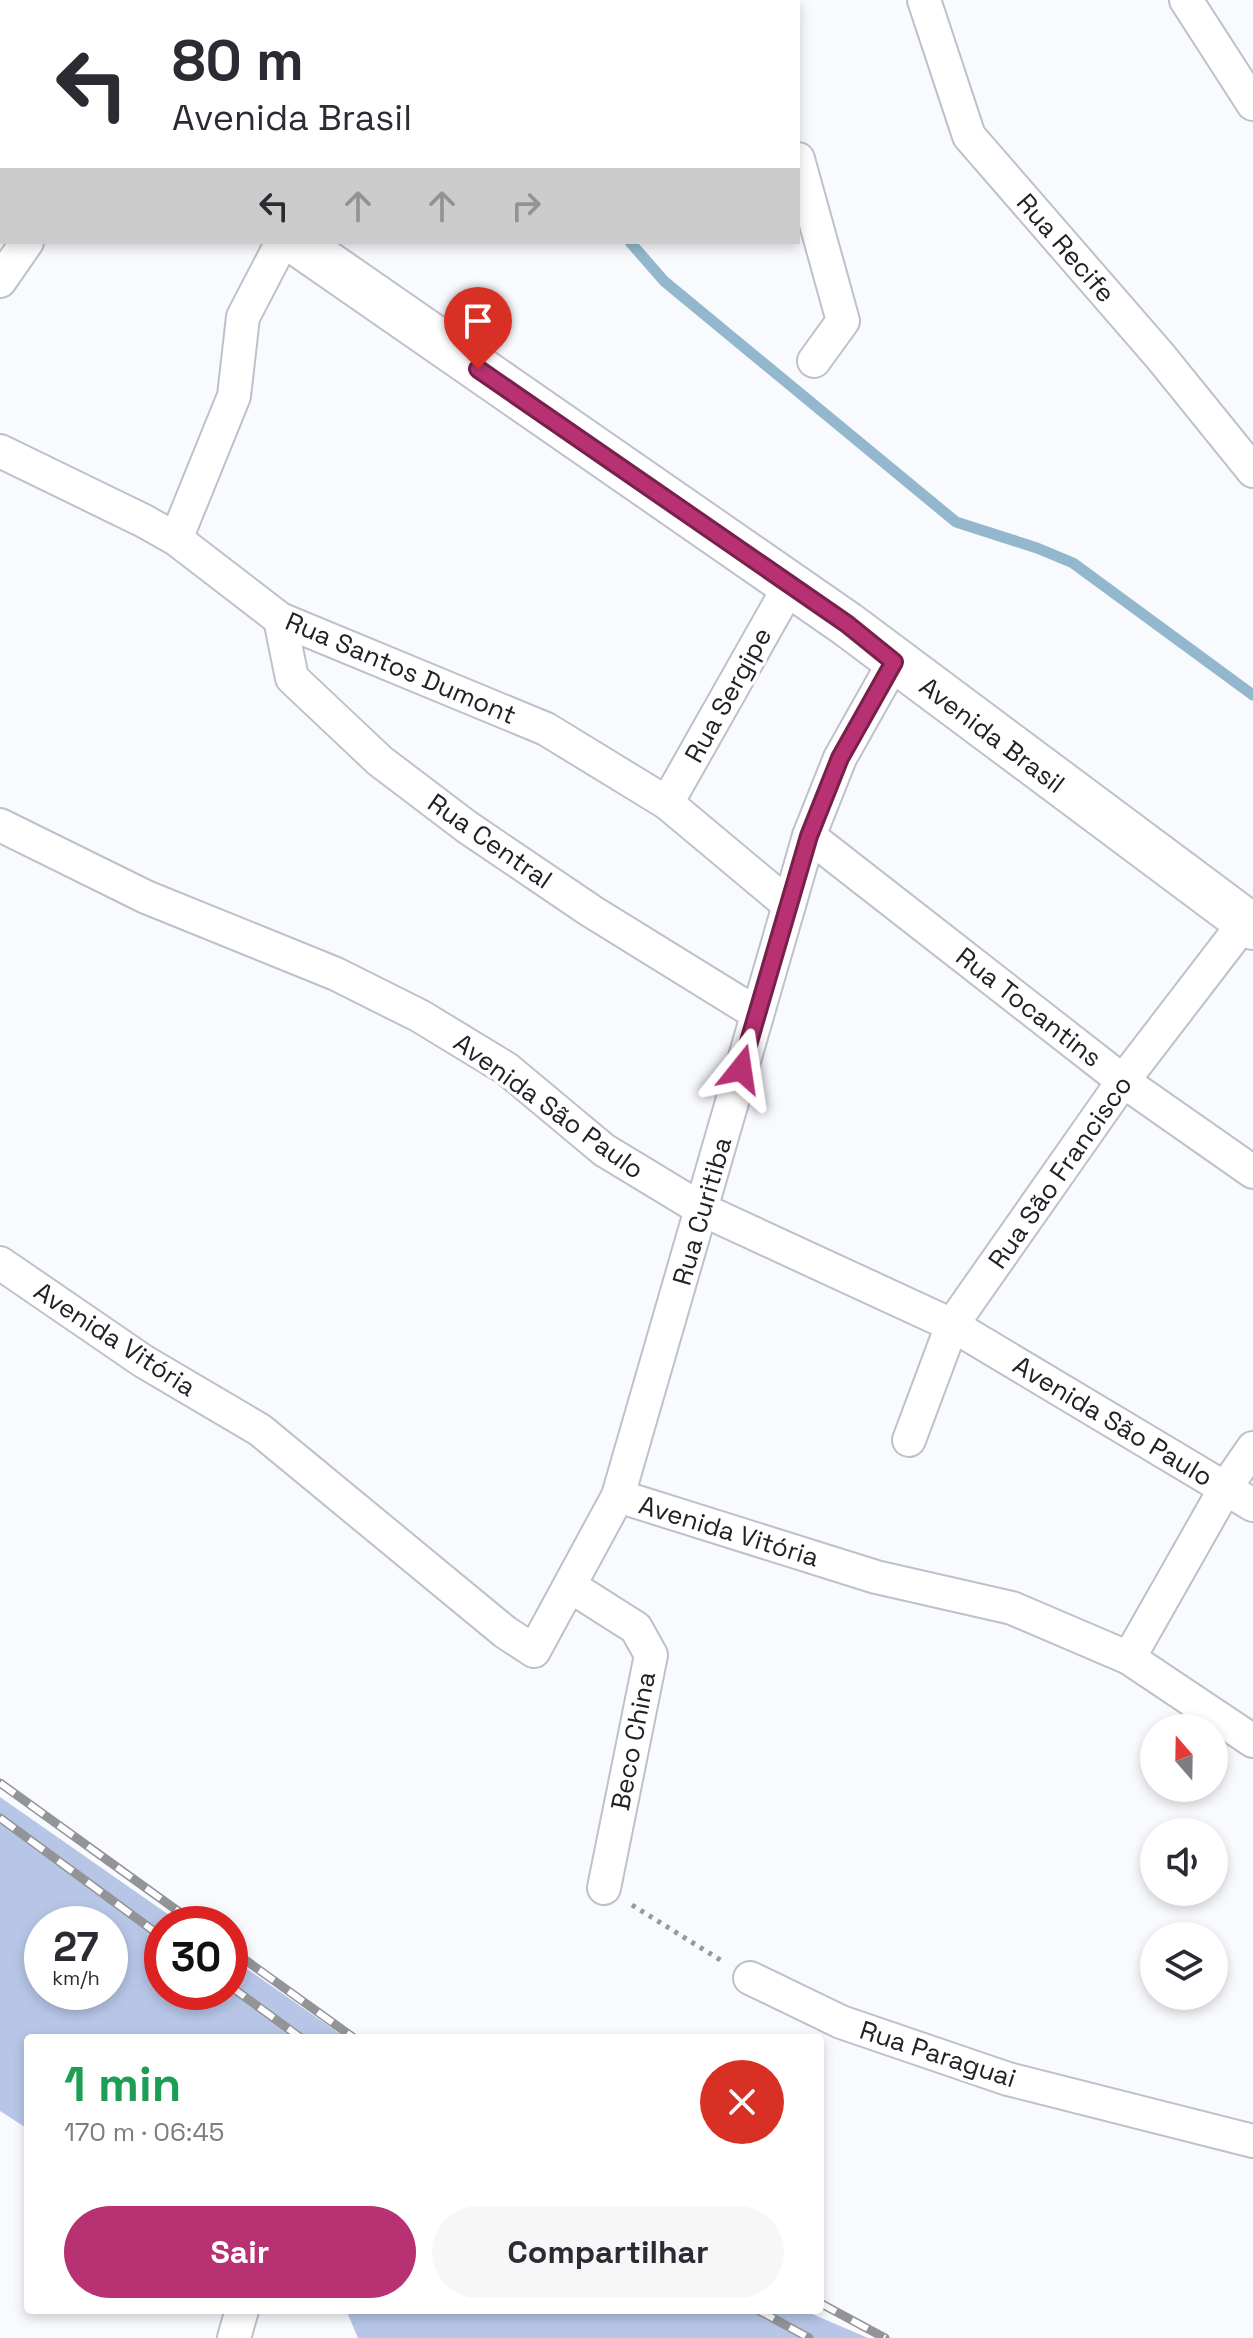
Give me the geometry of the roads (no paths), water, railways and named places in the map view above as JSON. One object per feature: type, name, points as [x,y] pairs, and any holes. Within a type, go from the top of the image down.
[{"type":"street","name":"Rua Recife","points":[[924,0],[969,136],[1160,356],[1253,471]]},
{"type":"street","points":[[1186,0],[1253,104]]},
{"type":"street","points":[[800,166],[843,321],[814,361]]},
{"type":"street","points":[[0,281],[26,244]]},
{"type":"street","points":[[176,539],[234,396],[243,317],[281,244]]},
{"type":"street","name":"Avenida Brasil","points":[[299,244],[789,587],[847,624],[1249,925]]},
{"type":"street","name":"Rua Santos Dumont","points":[[0,451],[176,539],[280,619],[546,729],[667,803],[789,905]]},
{"type":"street","name":"Rua Sergipe","points":[[667,803],[789,587]]},
{"type":"street","name":"Rua Central","points":[[280,619],[292,678],[380,761],[467,827],[591,911],[756,1013]]},
{"type":"street","name":"Rua Curitiba","points":[[618,1496],[809,836],[840,758],[894,662]]},
{"type":"street","name":"Avenida São Paulo","points":[[0,825],[146,897],[336,974],[420,1016],[507,1069],[604,1150],[703,1210],[952,1325],[1253,1505]]},
{"type":"street","name":"Rua Tocantins","points":[[809,836],[1123,1081],[1253,1172]]},
{"type":"street","name":"Rua São Francisco","points":[[909,1440],[952,1325],[1123,1081],[1249,925]]},
{"type":"street","name":"Avenida Vitória","points":[[0,1263],[143,1361],[260,1430],[505,1632],[534,1651],[618,1496],[876,1577],[1012,1608],[1129,1658],[1253,1741]]},
{"type":"street","points":[[1129,1658],[1226,1487],[1253,1448]]},
{"type":"street","name":"Beco China","points":[[570,1586],[636,1628],[651,1655],[604,1888]]},
{"type":"street","name":"Rua Paraguai","points":[[750,1978],[841,2022],[1008,2079],[1253,2141]]},
{"type":"street","points":[[234,2338],[241,2314]]},
{"type":"waterway","points":[[632,244],[664,281],[956,522],[1073,563],[1253,695]]},
{"type":"railway","points":[[0,1783],[171,1906]]},
{"type":"railway","points":[[0,1818],[144,1924]]},
{"type":"railway","points":[[248,1962],[348,2034]]},
{"type":"railway","points":[[248,1999],[296,2034]]},
{"type":"railway","points":[[824,2305],[885,2338]]},
{"type":"railway","points":[[765,2314],[809,2338]]}]
